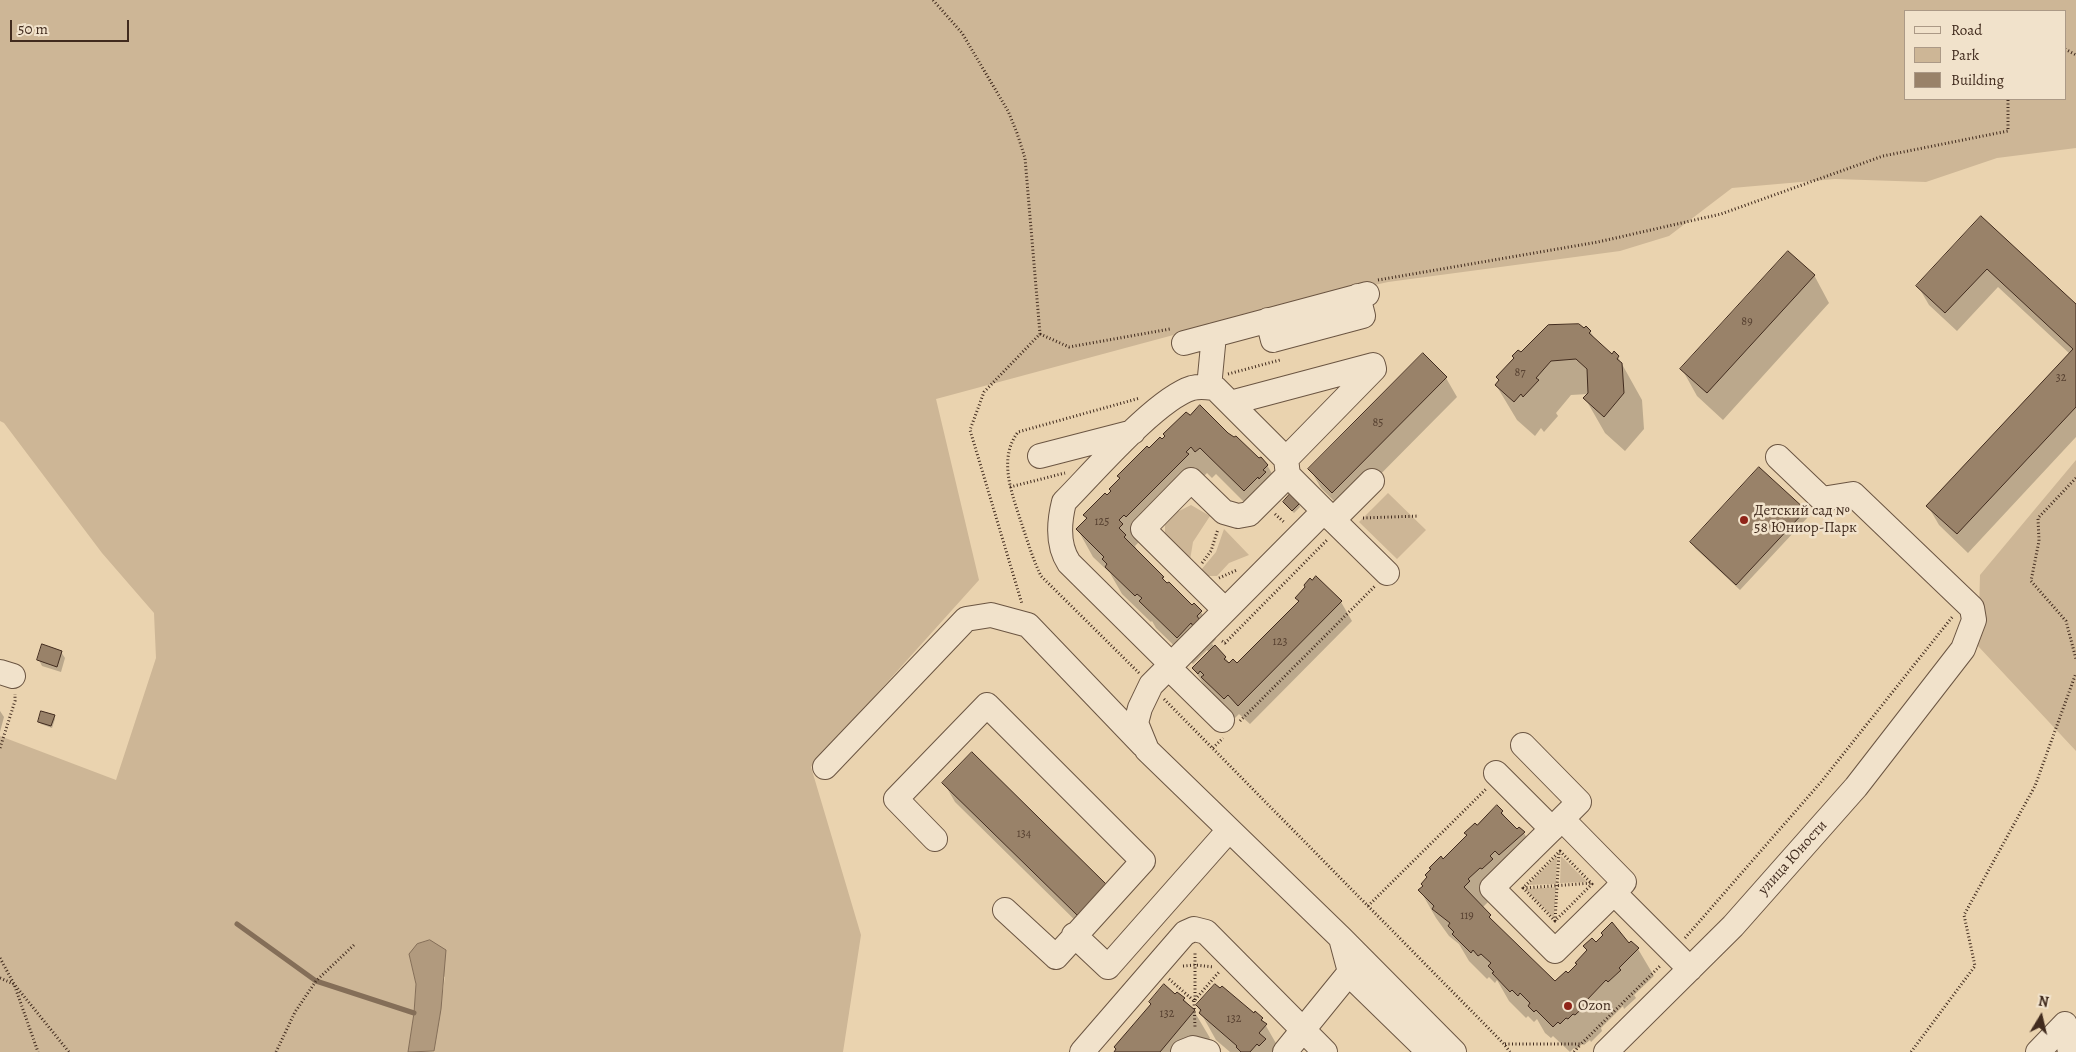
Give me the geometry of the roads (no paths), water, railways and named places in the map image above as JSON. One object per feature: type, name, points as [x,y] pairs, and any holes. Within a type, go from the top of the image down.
[{"type":"street","points":[[1179,335],[1214,335],[1268,320],[1273,340],[1363,316],[1364,290]]},
{"type":"street","points":[[1209,387],[1214,335]]},
{"type":"street","points":[[1226,610],[1143,528],[1191,480],[1224,512],[1238,516],[1249,514],[1262,501],[1287,467],[1374,369],[1373,365],[1230,403]]},
{"type":"street","points":[[1227,727],[1170,666],[1068,563],[1063,555],[1060,518],[1064,502],[1156,410],[1190,389],[1202,386],[1214,388],[1387,573]]},
{"type":"street","points":[[1040,456],[1134,432]]},
{"type":"street","name":"улица Юности","points":[[1606,1052],[1733,926],[1856,787],[1962,649],[1974,620],[1972,608],[1853,494],[1822,499],[1778,457]]},
{"type":"street","points":[[1147,750],[1136,724],[1140,708],[1151,685],[1298,537],[1334,518],[1372,481]]},
{"type":"street","points":[[825,767],[966,619],[991,615],[1028,625],[1147,750],[1341,938],[1454,1052]]},
{"type":"street","points":[[934,839],[896,799],[986,705],[1143,860],[1056,957],[1005,910]]},
{"type":"street","points":[[1523,745],[1579,802],[1493,889],[1554,951],[1619,887]]},
{"type":"street","points":[[1496,773],[1558,823],[1619,887],[1690,969]]},
{"type":"street","points":[[1074,935],[1108,967],[1229,830]]},
{"type":"street","points":[[1082,1052],[1185,933],[1196,929],[1206,932],[1325,1052]]},
{"type":"street","points":[[1341,938],[1350,972],[1357,982],[1429,1052]]},
{"type":"street","points":[[1285,1052],[1350,972]]},
{"type":"street","points":[[2038,1052],[2071,1019]]},
{"type":"street","points":[[2070,1052],[2071,1019]]},
{"type":"street","points":[[1183,1052],[1193,1048],[1208,1052]]},
{"type":"waterway","points":[[237,924],[316,981],[414,1013]]},
{"type":"place","name":"Детский сад № 58 Юниор-Парк","points":[[1744,520]]},
{"type":"place","name":"Ozon","points":[[1568,1006]]}]
